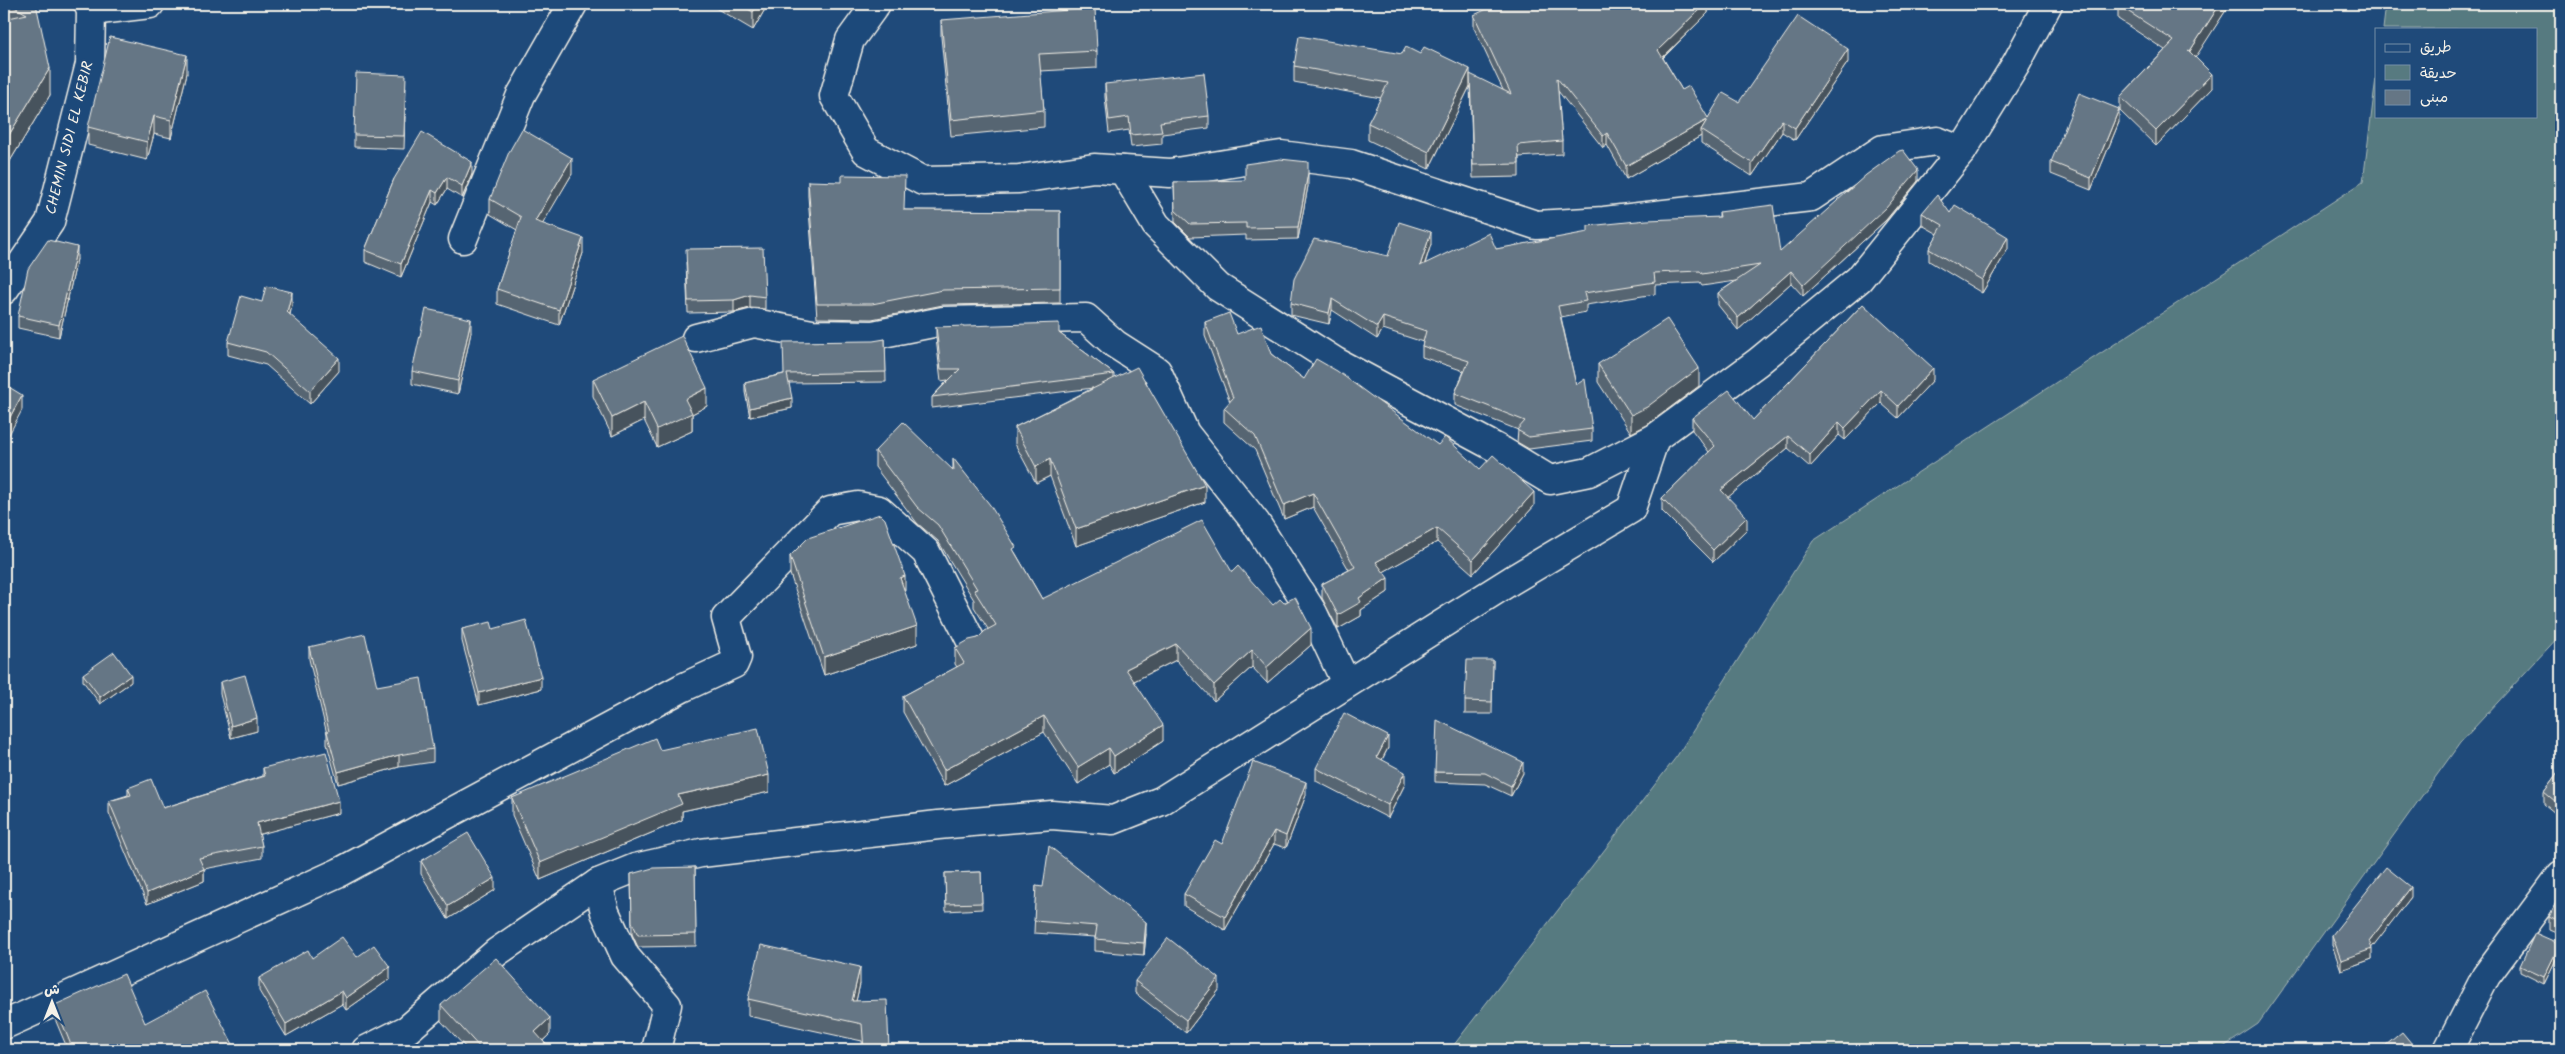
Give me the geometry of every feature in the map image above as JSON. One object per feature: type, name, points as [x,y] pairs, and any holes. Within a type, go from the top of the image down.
[{"type":"street","points":[[90,7],[150,4]]},
{"type":"street","points":[[463,239],[521,95],[573,4]]},
{"type":"street","points":[[876,4],[850,40],[834,96],[866,151],[923,181],[1019,179],[1094,168],[1170,173],[1281,155],[1351,164],[1536,225],[1604,221],[1811,197],[1883,148],[1938,141],[1962,151]]},
{"type":"street","points":[[1123,170],[1156,225],[1218,286],[1336,362],[1550,480],[1589,472],[1655,438],[1758,362],[1859,279],[1962,151],[2016,64],[2048,4]]},
{"type":"street","name":"CHEMIN SIDI EL KEBIR","points":[[4,290],[50,222],[90,64],[90,7]]},
{"type":"street","points":[[696,338],[754,323],[812,334],[873,336],[943,321],[1086,318],[1115,344],[1157,371],[1185,433],[1261,531],[1313,612],[1346,684]]},
{"type":"street","points":[[366,1050],[408,1029],[497,952],[598,883],[635,868],[692,855],[805,839],[1052,815],[1113,820],[1161,801],[1346,684],[1631,509],[1655,438]]},
{"type":"street","points":[[4,1025],[340,872],[682,688],[734,664],[737,657],[726,618],[830,511],[858,506],[879,510],[926,552],[971,641]]},
{"type":"street","points":[[2448,1050],[2486,976],[2561,875]]},
{"type":"street","points":[[598,883],[605,912],[625,956],[667,1004],[656,1050]]},
{"type":"green space","points":[[2386,4],[2561,4],[2561,634],[2460,743],[2258,1024],[2219,1050],[1450,1050],[1677,756],[1813,541],[2363,182],[2375,86],[2375,118],[2538,118],[2538,28],[2383,28]]},
{"type":"building","points":[[9,4],[36,4],[50,68],[4,143],[4,19],[27,14]]},
{"type":"building","points":[[740,4],[758,4],[753,12]]},
{"type":"building","points":[[1498,4],[1705,4],[1658,50],[1682,90],[1689,86],[1708,118],[1723,93],[1739,102],[1798,16],[1848,49],[1795,128],[1782,120],[1752,163],[1701,130],[1707,120],[1626,166],[1607,133],[1603,136],[1557,78],[1562,141],[1518,145],[1519,164],[1473,165],[1470,74],[1511,94],[1474,15]]},
{"type":"building","points":[[2118,4],[2220,4],[2190,51],[2188,50],[2212,74],[2156,131],[2120,97],[2174,41]]},
{"type":"building","points":[[1095,8],[1097,51],[1039,54],[1044,110],[951,120],[941,20]]},
{"type":"building","points":[[1299,36],[1402,54],[1406,47],[1420,54],[1424,47],[1470,69],[1429,152],[1368,123],[1388,83],[1294,66]]},
{"type":"building","points":[[110,37],[187,55],[171,120],[154,116],[147,142],[88,127]]},
{"type":"building","points":[[356,73],[406,75],[404,136],[354,135]]},
{"type":"building","points":[[1204,73],[1209,116],[1160,122],[1162,132],[1131,135],[1129,117],[1109,120],[1105,84]]},
{"type":"building","points":[[2079,93],[2119,109],[2091,178],[2051,162]]},
{"type":"building","points":[[522,129],[572,158],[535,221],[583,238],[559,310],[497,289],[521,217],[490,199],[509,152]]},
{"type":"building","points":[[422,132],[472,162],[462,186],[447,177],[437,193],[432,190],[401,264],[365,250],[394,179]]},
{"type":"building","points":[[1903,150],[1918,170],[1886,208],[1803,285],[1791,271],[1738,318],[1718,293],[1760,265],[1702,274],[1700,271],[1654,273],[1655,282],[1584,293],[1586,301],[1558,306],[1576,385],[1585,379],[1592,429],[1529,437],[1517,430],[1525,421],[1455,393],[1469,361],[1422,346],[1426,331],[1383,317],[1377,327],[1332,299],[1329,313],[1291,303],[1294,279],[1314,239],[1388,256],[1399,222],[1431,232],[1420,266],[1489,233],[1496,249],[1588,232],[1588,226],[1647,220],[1720,217],[1719,212],[1773,205],[1780,252],[1866,175]]},
{"type":"building","points":[[1280,159],[1308,162],[1308,173],[1298,227],[1246,228],[1246,223],[1190,224],[1175,210],[1174,182],[1245,180],[1245,164]]},
{"type":"building","points":[[842,175],[905,176],[904,210],[1060,211],[1060,288],[943,290],[872,304],[817,304],[808,181],[842,182]]},
{"type":"building","points":[[1937,195],[1950,213],[1955,205],[2008,237],[1982,280],[1929,249],[1943,225],[1922,213]]},
{"type":"building","points":[[48,240],[77,247],[59,325],[18,316],[28,269]]},
{"type":"building","points":[[763,248],[765,297],[750,295],[734,300],[688,301],[686,249]]},
{"type":"building","points":[[266,286],[292,292],[287,312],[339,358],[310,391],[266,352],[228,342],[241,296],[262,302]]},
{"type":"building","points":[[1863,304],[1933,368],[1898,406],[1881,390],[1845,428],[1839,422],[1810,455],[1788,436],[1721,490],[1747,517],[1713,550],[1662,498],[1715,446],[1692,418],[1729,390],[1753,420]]},
{"type":"building","points":[[426,309],[471,319],[458,381],[412,371]]},
{"type":"building","points":[[1229,313],[1237,334],[1261,325],[1271,354],[1304,379],[1316,359],[1337,371],[1438,445],[1445,437],[1480,469],[1493,455],[1534,492],[1473,560],[1437,528],[1376,562],[1388,578],[1359,598],[1361,602],[1338,615],[1322,584],[1355,567],[1313,493],[1284,505],[1255,436],[1224,408],[1233,398],[1205,322]]},
{"type":"building","points":[[1667,319],[1699,368],[1647,407],[1631,415],[1598,364]]},
{"type":"building","points":[[1059,323],[1059,333],[1114,374],[932,397],[960,369],[941,369],[936,327]]},
{"type":"building","points":[[682,336],[707,388],[685,399],[692,413],[657,429],[644,402],[612,418],[593,379]]},
{"type":"building","points":[[885,339],[886,372],[787,374],[792,398],[750,408],[745,383],[784,374],[783,342],[873,341]]},
{"type":"building","points":[[1137,367],[1205,485],[1076,529],[1050,459],[1036,467],[1015,427]]},
{"type":"building","points":[[4,384],[22,395],[4,428]]},
{"type":"building","points":[[903,422],[954,471],[953,458],[990,505],[1016,547],[1013,549],[1042,599],[1202,520],[1232,572],[1238,566],[1273,605],[1280,599],[1284,603],[1295,597],[1311,628],[1267,667],[1252,650],[1214,685],[1176,644],[1126,669],[1163,725],[1114,756],[1109,748],[1078,767],[1044,716],[944,770],[903,696],[964,663],[955,648],[969,640],[978,638],[985,631],[996,625],[974,590],[977,589],[938,525],[917,507],[875,451]]},
{"type":"building","points":[[880,514],[885,519],[905,576],[900,578],[917,626],[824,657],[790,556],[808,538]]},
{"type":"building","points":[[526,620],[541,677],[479,693],[462,629],[491,622],[493,629]]},
{"type":"building","points":[[365,634],[377,686],[421,678],[433,749],[399,755],[338,772],[327,732],[329,731],[309,647]]},
{"type":"building","points":[[114,652],[131,675],[100,697],[83,674]]},
{"type":"building","points":[[1467,660],[1493,660],[1492,702],[1465,701]]},
{"type":"building","points":[[245,675],[257,718],[231,726],[220,682]]},
{"type":"building","points":[[1344,713],[1388,736],[1377,757],[1405,772],[1388,805],[1316,768]]},
{"type":"building","points":[[1437,720],[1523,762],[1511,786],[1485,773],[1435,772]]},
{"type":"building","points":[[758,728],[769,775],[678,795],[682,804],[540,863],[512,798],[655,738],[660,750]]},
{"type":"building","points":[[326,752],[339,801],[257,823],[262,846],[199,858],[204,869],[147,893],[109,801],[131,795],[128,788],[151,779],[163,808],[265,776],[263,768]]},
{"type":"building","points":[[1253,762],[1306,782],[1286,836],[1274,831],[1225,917],[1184,894],[1215,840],[1222,844]]},
{"type":"building","points":[[2561,769],[2561,806],[2544,792]]},
{"type":"building","points":[[468,833],[495,878],[448,906],[421,861]]},
{"type":"building","points":[[1049,846],[1146,922],[1144,943],[1095,939],[1097,926],[1034,921],[1036,886],[1043,887]]},
{"type":"building","points":[[695,867],[696,934],[638,935],[632,922],[631,874],[653,868]]},
{"type":"building","points":[[2386,867],[2411,887],[2369,941],[2372,949],[2341,960],[2332,935]]},
{"type":"building","points":[[981,872],[982,903],[946,904],[945,873]]},
{"type":"building","points":[[2561,892],[2561,923],[2549,917]]},
{"type":"building","points":[[2535,933],[2560,944],[2544,977],[2520,966]]},
{"type":"building","points":[[342,937],[357,957],[374,945],[390,967],[346,998],[342,991],[286,1024],[259,978],[308,950],[312,958]]},
{"type":"building","points":[[1168,938],[1219,978],[1186,1020],[1135,981]]},
{"type":"building","points":[[761,945],[860,967],[852,1001],[887,1000],[889,1049],[864,1050],[862,1024],[748,999]]},
{"type":"building","points":[[496,958],[550,1018],[535,1032],[551,1050],[482,1050],[441,1005]]},
{"type":"building","points":[[124,974],[145,1023],[205,991],[236,1050],[73,1050],[55,1005]]},
{"type":"building","points":[[2402,1032],[2417,1050],[2380,1050]]},
{"type":"building","points":[[2462,1045],[2467,1050],[2456,1050]]},
{"type":"building","points":[[2326,1046],[2329,1050],[2318,1050]]}]
